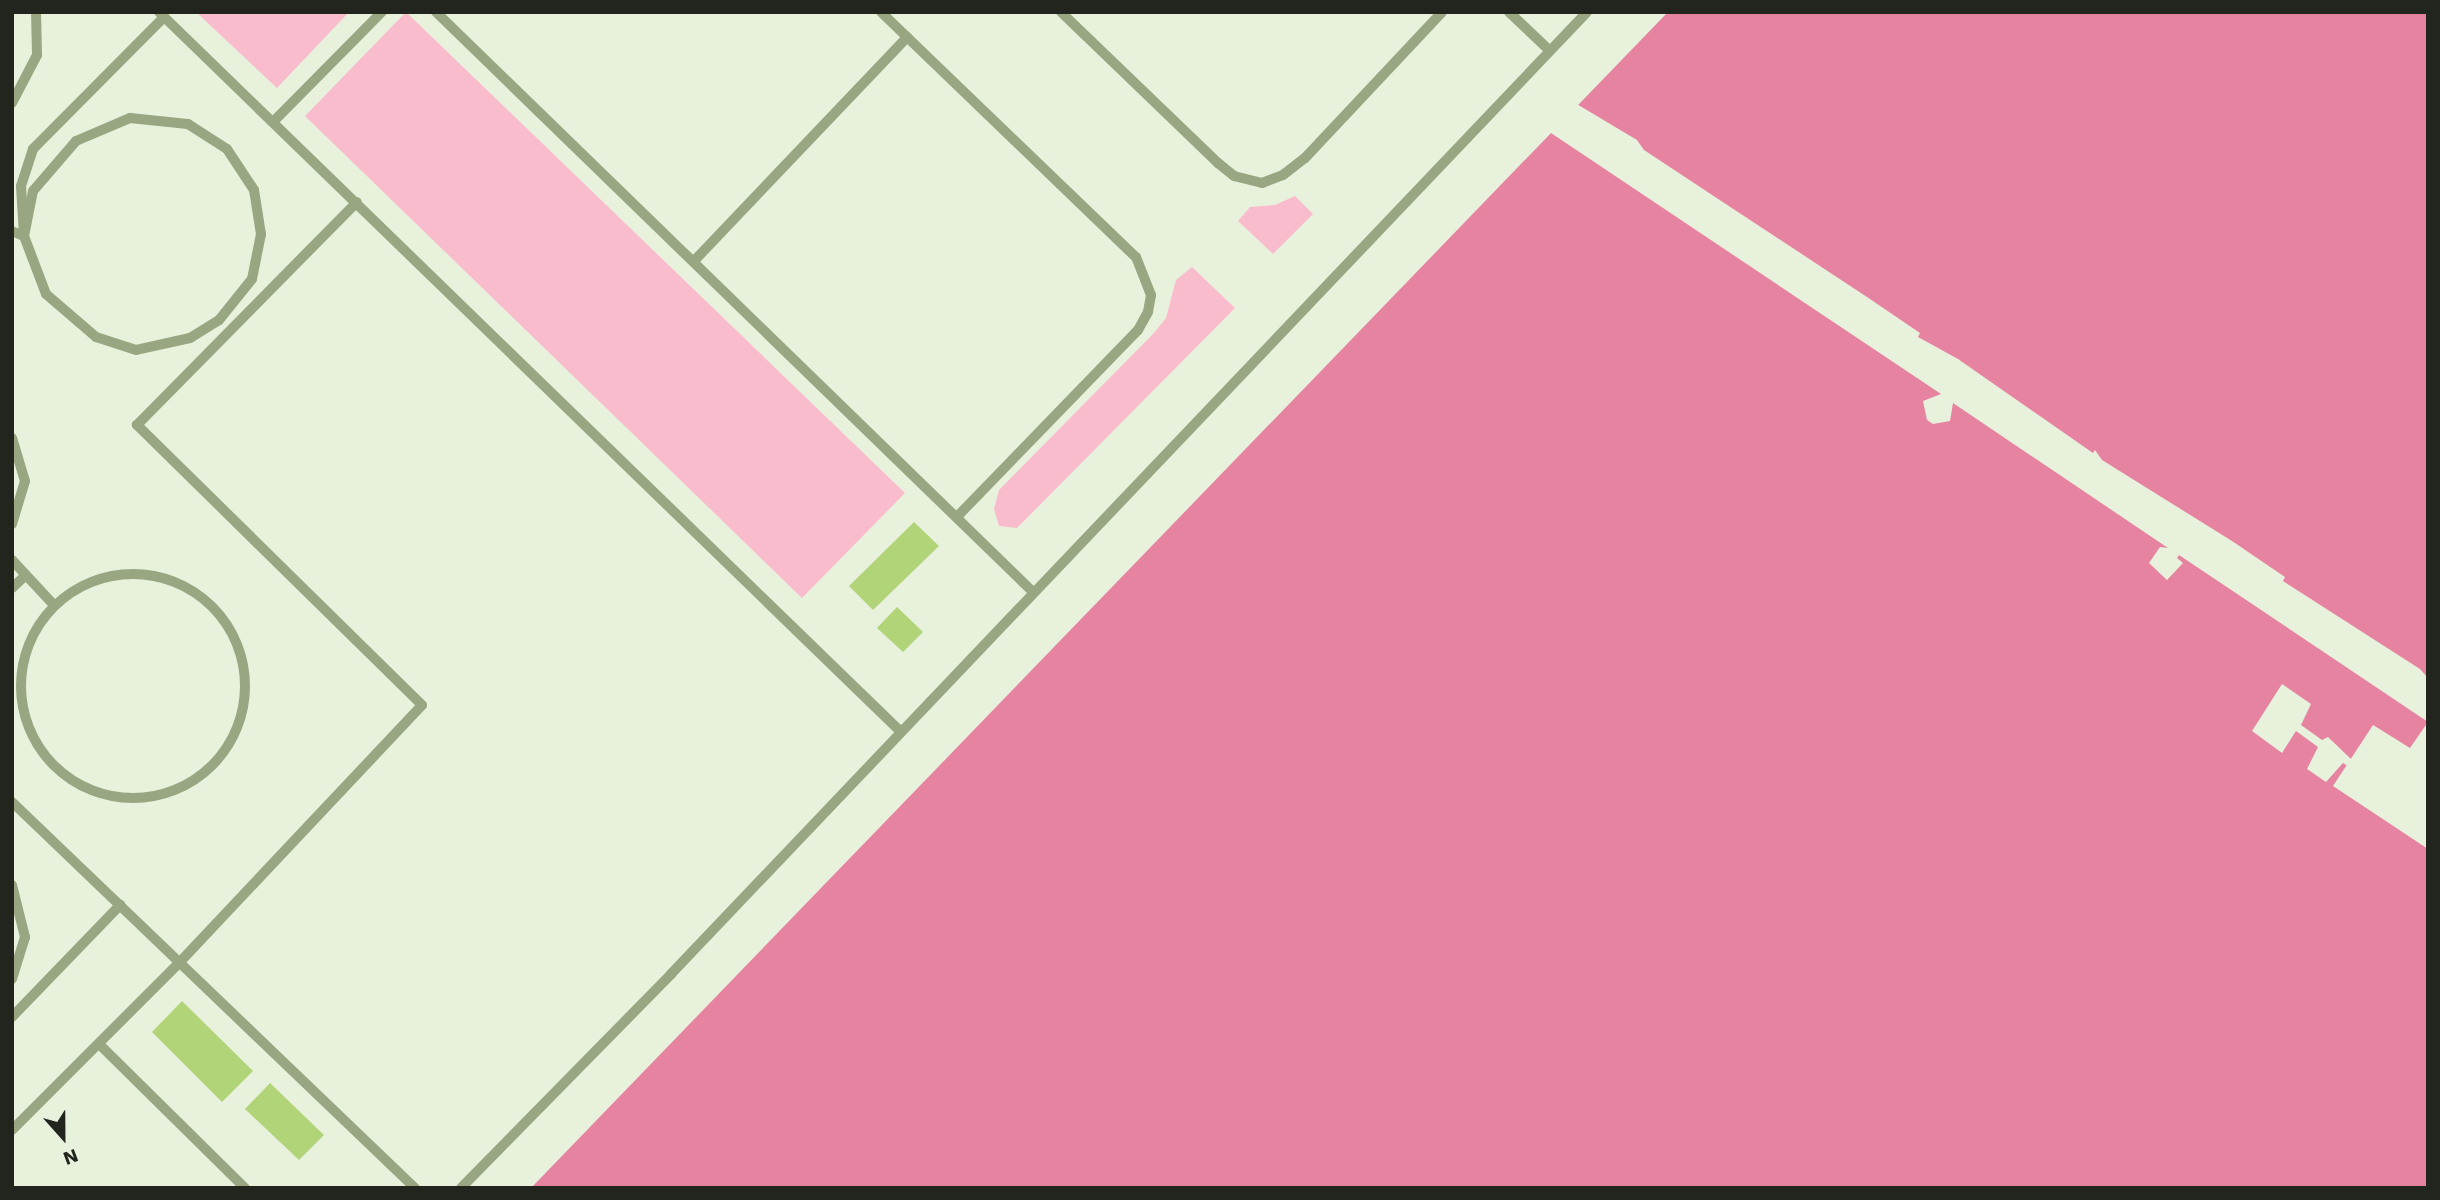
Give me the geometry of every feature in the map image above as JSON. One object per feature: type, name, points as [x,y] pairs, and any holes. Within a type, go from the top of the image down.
[{"type":"lane","points":[[12,103],[37,55],[36,12]]},
{"type":"lane","points":[[273,122],[382,12]]},
{"type":"lane","points":[[436,12],[958,516],[1032,591]]},
{"type":"lane","points":[[881,12],[1136,257],[1151,295],[1148,312],[1138,330],[958,516]]},
{"type":"lane","points":[[1061,12],[1218,163],[1234,176],[1262,183],[1283,175],[1305,158],[1442,12]]},
{"type":"lane","points":[[1509,12],[1549,50]]},
{"type":"lane","points":[[461,1188],[1587,12]]},
{"type":"lane","points":[[24,236],[33,191],[76,141],[130,118],[188,124],[227,149],[254,190],[261,234],[252,279],[219,320],[190,338],[136,350],[96,337],[46,294],[24,236],[21,186],[33,149],[161,15],[900,731]]},
{"type":"lane","points":[[694,261],[907,37]]},
{"type":"lane","points":[[12,1130],[179,963],[422,705],[138,425],[357,202]]},
{"type":"lane","points":[[12,231],[24,236]]},
{"type":"lane","points":[[12,438],[25,481],[12,524]]},
{"type":"lane","points":[[12,560],[52,603]]},
{"type":"lane","points":[[111,573],[166,578],[206,604],[236,645],[247,683],[239,732],[204,776],[159,797],[99,796],[53,761],[23,709],[22,654],[52,603],[73,587],[111,573]]},
{"type":"lane","points":[[12,588],[26,575]]},
{"type":"lane","points":[[12,802],[415,1188]]},
{"type":"lane","points":[[12,885],[25,937],[12,979]]},
{"type":"lane","points":[[12,1017],[120,905]]},
{"type":"lane","points":[[99,1044],[245,1188]]},
{"type":"shaded area","points":[[196,12],[349,12],[277,88]]},
{"type":"shaded area","points":[[406,12],[905,493],[802,598],[305,116]]},
{"type":"shaded area","points":[[1668,12],[2428,12],[2428,722],[2410,748],[2373,725],[2333,786],[2428,849],[2428,1188],[531,1188]]},
{"type":"shaded area","points":[[1295,196],[1313,214],[1273,254],[1238,221],[1250,207],[1275,205]]},
{"type":"shaded area","points":[[1192,267],[1235,308],[1017,528],[999,526],[994,509],[999,490],[1154,333],[1166,318],[1176,280]]},
{"type":"pier","points":[[1575,103],[1637,140],[1644,150],[1920,333],[1918,337],[1958,359],[2093,453],[2095,450],[2102,460],[2232,541],[2285,577],[2283,581],[2420,669],[2428,678],[2428,722],[2179,555],[2177,558],[2183,563],[2167,580],[2149,563],[2160,547],[2168,548],[1953,403],[1950,421],[1933,424],[1927,420],[1923,401],[1941,394],[1548,131]]},
{"type":"pier","points":[[2282,684],[2311,704],[2301,725],[2322,740],[2328,737],[2353,761],[2349,767],[2343,763],[2326,782],[2307,769],[2318,747],[2296,731],[2282,753],[2252,731]]},
{"type":"building","points":[[914,522],[939,546],[873,610],[849,586]]},
{"type":"building","points":[[897,607],[923,632],[903,652],[877,628]]},
{"type":"building","points":[[182,1001],[253,1071],[222,1102],[152,1032]]},
{"type":"building","points":[[270,1083],[324,1135],[299,1160],[245,1109]]}]
